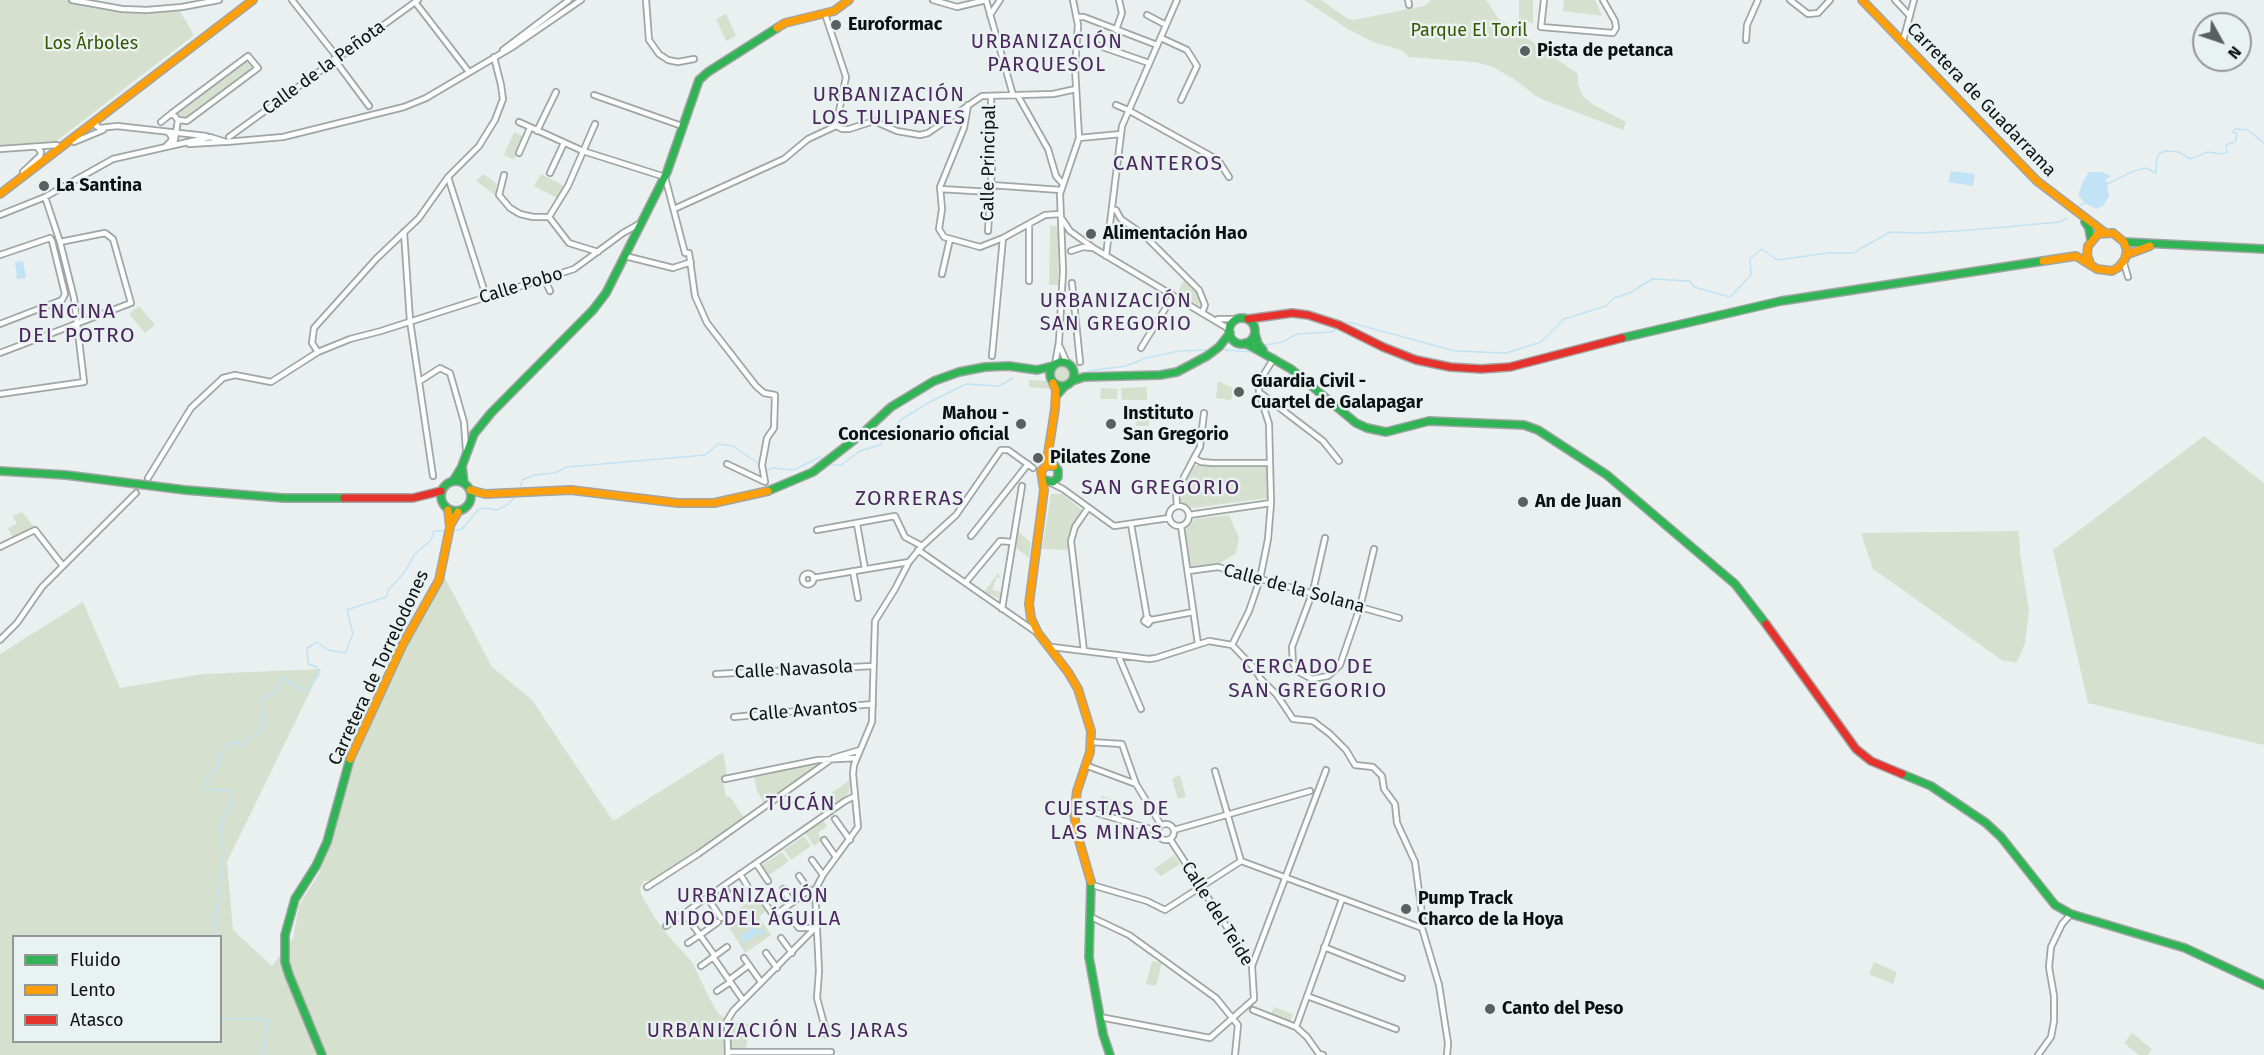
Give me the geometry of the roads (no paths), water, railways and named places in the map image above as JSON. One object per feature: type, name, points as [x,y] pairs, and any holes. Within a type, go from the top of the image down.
[{"type":"main road","points":[[0,194],[246,0]]},
{"type":"main road","points":[[0,189],[97,120],[253,0]]},
{"type":"main road","points":[[441,502],[441,491],[444,486],[453,481],[462,466],[470,440],[487,418],[593,310],[606,293],[665,177],[699,80],[785,23],[825,14],[849,0]]},
{"type":"main road","name":"Carretera de Guadarrama","points":[[1862,0],[2037,181],[2104,232]]},
{"type":"main road","name":"Carretera de Guadarrama","points":[[2082,217],[2089,228],[2089,243]]},
{"type":"main road","points":[[2076,256],[2104,232],[2113,233],[2124,242],[2264,249]]},
{"type":"main road","points":[[2124,242],[2125,259]]},
{"type":"main road","points":[[2089,243],[2087,255],[2090,262]]},
{"type":"main road","points":[[1055,401],[1065,386],[1080,377],[1142,376],[1177,372],[1194,364],[1219,347],[1236,320],[1268,318],[1292,313],[1321,318],[1383,347],[1428,362],[1450,367],[1481,369],[1510,367],[1537,362],[1648,330],[1781,301],[2076,256],[2102,271],[2117,269],[2125,259],[2154,245]]},
{"type":"main road","points":[[1219,347],[1252,339],[1255,332],[1268,318]]},
{"type":"main road","points":[[1248,319],[1254,325],[1258,344],[1264,352]]},
{"type":"main road","points":[[1229,331],[1232,339],[1274,358],[1311,384],[1356,423],[1367,428],[1386,432],[1429,421],[1524,425],[1538,430],[1607,476],[1743,592],[1863,756],[1931,786],[1986,823],[2001,837],[2048,898],[2072,914],[2185,948],[2264,985]]},
{"type":"main road","points":[[1037,370],[1054,365],[1070,365],[1080,374],[1091,376]]},
{"type":"main road","points":[[1054,365],[1049,373],[1056,390],[1051,460],[1048,466],[1029,591],[1031,618],[1038,633],[1068,672],[1078,690],[1088,717],[1091,742],[1074,806],[1078,837],[1092,885],[1089,957],[1100,1017],[1110,1055]]},
{"type":"main road","points":[[1070,365],[1074,373],[1072,381]]},
{"type":"main road","points":[[462,466],[464,483],[470,490],[485,494],[571,490],[678,503],[740,499],[773,490],[813,472],[863,433],[891,407],[934,381],[959,372],[985,367],[1009,366],[1044,372],[1052,381],[1065,386]]},
{"type":"main road","points":[[1046,481],[1058,477],[1058,470],[1048,466]]},
{"type":"main road","points":[[0,471],[66,475],[185,490],[284,498],[422,497],[441,491]]},
{"type":"main road","points":[[453,481],[464,483]]},
{"type":"main road","points":[[422,497],[441,502],[448,510],[458,512],[468,506],[471,500],[470,490]]},
{"type":"main road","points":[[471,500],[485,494]]},
{"type":"main road","name":"Carretera de Torrelodones","points":[[448,510],[450,526]]},
{"type":"main road","name":"Carretera de Torrelodones","points":[[322,1055],[285,962],[286,927],[295,899],[316,866],[327,842],[349,762],[403,644],[439,580],[450,526],[458,512]]},
{"type":"street","points":[[72,0],[122,9],[147,10],[182,7],[219,0]]},
{"type":"street","points":[[292,0],[369,106]]},
{"type":"street","points":[[494,57],[569,0]]},
{"type":"street","points":[[97,120],[97,128],[117,126],[228,139],[283,137],[404,107],[426,98],[581,0]]},
{"type":"street","points":[[646,0],[650,40],[659,54],[668,60],[678,62],[694,59]]},
{"type":"street","points":[[933,0],[957,7],[986,0],[1016,95],[1048,149],[1056,176],[1063,185]]},
{"type":"street","points":[[990,15],[1000,0]]},
{"type":"street","points":[[1068,0],[1074,6]]},
{"type":"street","points":[[1054,365],[1059,342],[1063,271],[1060,214],[1063,185],[1079,138],[1075,62],[1078,17],[1073,0]]},
{"type":"street","points":[[1116,30],[1122,13],[1119,0]]},
{"type":"street","points":[[1107,256],[1121,134],[1128,110],[1177,0]]},
{"type":"street","points":[[1544,0],[1541,27],[1612,33],[1616,28],[1603,0]]},
{"type":"street","points":[[1746,40],[1747,25],[1758,0]]},
{"type":"street","points":[[1790,0],[1808,14],[1818,13],[1830,0]]},
{"type":"street","points":[[1895,0],[1910,16]]},
{"type":"street","points":[[1903,41],[1914,0]]},
{"type":"street","points":[[416,1],[469,72]]},
{"type":"street","name":"Calle de la Peñota","points":[[228,139],[335,58],[416,1]]},
{"type":"street","points":[[825,14],[846,77],[836,126]]},
{"type":"street","points":[[1147,15],[1166,25]]},
{"type":"street","points":[[1078,17],[1084,17],[1157,45]]},
{"type":"street","points":[[1161,38],[1186,50],[1197,66],[1181,100]]},
{"type":"street","points":[[1097,45],[1149,63]]},
{"type":"street","points":[[161,122],[172,113],[248,56],[258,68],[187,121],[178,120],[172,113]]},
{"type":"street","points":[[318,352],[312,343],[314,328],[376,259],[419,218],[448,177],[479,146],[501,106],[501,85],[494,57]]},
{"type":"street","points":[[836,126],[849,129],[874,121],[897,131],[920,135],[928,133],[979,97],[1053,94],[1076,89]]},
{"type":"street","points":[[537,131],[556,92]]},
{"type":"street","points":[[594,95],[682,126]]},
{"type":"street","name":"Calle Principal","points":[[988,231],[991,192],[991,96]]},
{"type":"street","points":[[968,105],[964,128],[940,189],[942,209],[939,229],[944,237],[980,247],[1003,238],[1045,215],[1060,214]]},
{"type":"street","points":[[1116,105],[1218,160],[1229,177]]},
{"type":"street","points":[[174,145],[178,120]]},
{"type":"street","points":[[519,122],[583,152],[665,177],[685,253],[689,253],[695,296],[707,323],[756,386],[764,393],[775,395],[774,428],[767,438],[762,465],[765,482],[727,464]]},
{"type":"street","points":[[549,217],[568,186],[595,124]]},
{"type":"street","points":[[674,209],[784,159],[808,139],[836,126]]},
{"type":"street","points":[[0,149],[60,146],[110,127]]},
{"type":"street","points":[[519,153],[530,128]]},
{"type":"street","points":[[166,146],[172,137],[168,132]]},
{"type":"street","points":[[1079,138],[1121,134]]},
{"type":"street","points":[[174,145],[210,137]]},
{"type":"street","points":[[0,215],[45,197],[113,159],[166,146],[228,139]]},
{"type":"street","points":[[550,173],[564,143]]},
{"type":"street","points":[[20,174],[40,156],[41,152],[37,147]]},
{"type":"street","points":[[504,175],[499,195],[510,208],[520,214],[533,217],[549,217]]},
{"type":"street","points":[[448,177],[486,296]]},
{"type":"street","points":[[991,185],[1063,185]]},
{"type":"street","points":[[940,189],[991,192]]},
{"type":"street","points":[[0,394],[84,382],[74,298],[60,242],[45,197]]},
{"type":"street","points":[[1112,210],[1116,210],[1120,219],[1144,235],[1199,290],[1205,305],[1202,313]]},
{"type":"street","points":[[1060,214],[1065,226],[1076,236],[1215,319],[1229,331]]},
{"type":"street","points":[[549,217],[569,243],[598,252]]},
{"type":"street","points":[[1111,220],[1120,219]]},
{"type":"street","name":"Calle Pobo","points":[[148,478],[191,408],[223,378],[235,375],[271,382],[318,352],[350,339],[574,269],[642,222]]},
{"type":"street","points":[[1029,224],[1029,281]]},
{"type":"street","points":[[0,353],[131,303],[113,238],[105,232],[60,242]]},
{"type":"street","points":[[404,232],[410,321],[433,476]]},
{"type":"street","points":[[623,234],[630,233],[635,236]]},
{"type":"street","points":[[1063,243],[1066,236],[1076,236]]},
{"type":"street","points":[[1076,236],[1080,245],[1078,248]]},
{"type":"street","points":[[0,255],[50,238],[65,294],[62,300],[0,324]]},
{"type":"street","points":[[992,356],[1003,238]]},
{"type":"street","points":[[942,274],[950,239]]},
{"type":"street","points":[[1063,243],[1071,251]]},
{"type":"street","points":[[1063,271],[1067,255],[1071,251],[1083,247],[1095,249]]},
{"type":"street","points":[[625,256],[673,268],[691,262]]},
{"type":"street","points":[[2117,269],[2128,277],[2125,259]]},
{"type":"street","points":[[544,278],[550,291]]},
{"type":"street","points":[[1072,282],[1080,362]]},
{"type":"street","points":[[1141,348],[1173,296]]},
{"type":"street","points":[[1215,319],[1236,320]]},
{"type":"street","points":[[1060,328],[1076,326]]},
{"type":"street","points":[[1059,342],[1062,354],[1070,365]]},
{"type":"street","points":[[1232,645],[1249,611],[1260,579],[1268,539],[1271,503],[1269,424],[1259,392],[1259,382],[1274,358]]},
{"type":"street","points":[[420,381],[440,368],[450,374],[464,422],[466,452]]},
{"type":"street","points":[[1259,392],[1323,441],[1338,461]]},
{"type":"street","points":[[1178,506],[1176,492],[1200,447],[1204,413]]},
{"type":"street","points":[[765,903],[774,916],[812,890],[858,827],[853,774],[872,722],[874,621],[896,589],[909,562],[920,548],[956,515],[1001,450],[1008,450],[1031,466],[1046,481],[1063,489],[1114,526],[1169,518]]},
{"type":"street","points":[[1194,458],[1201,462],[1213,463],[1270,463]]},
{"type":"street","points":[[971,536],[1031,466],[1048,466]]},
{"type":"street","points":[[1058,477],[1063,489]]},
{"type":"street","points":[[1002,609],[1022,486]]},
{"type":"street","points":[[0,640],[17,623],[42,587],[136,493]]},
{"type":"street","points":[[1189,515],[1271,503]]},
{"type":"street","points":[[1178,506],[1185,508],[1189,515],[1187,523],[1181,526],[1173,525],[1169,518],[1171,510],[1178,506]]},
{"type":"street","points":[[1084,651],[1071,541],[1075,527],[1089,508]]},
{"type":"street","points":[[817,530],[896,516],[905,537],[1038,633]]},
{"type":"street","points":[[857,524],[865,569]]},
{"type":"street","points":[[1131,524],[1149,618],[1193,612]]},
{"type":"street","points":[[1181,526],[1198,644]]},
{"type":"street","points":[[0,547],[35,530],[63,566]]},
{"type":"street","points":[[1325,538],[1312,593],[1291,655],[1297,670],[1312,679],[1328,676],[1340,665],[1360,607],[1374,549]]},
{"type":"street","points":[[966,582],[1000,541],[1012,542]]},
{"type":"street","points":[[813,578],[909,562]]},
{"type":"street","name":"Calle de la Solana","points":[[1188,571],[1218,567],[1400,618]]},
{"type":"street","points":[[853,571],[858,598]]},
{"type":"street","points":[[1022,622],[1026,623],[1031,618]]},
{"type":"street","points":[[1050,648],[1052,646],[1156,658],[1209,641],[1232,645],[1277,695],[1293,719],[1313,721],[1346,750],[1355,765],[1373,767],[1382,776],[1384,789],[1395,804],[1397,823],[1414,862],[1422,928],[1438,985],[1448,1043],[1447,1055]]},
{"type":"street","points":[[1118,655],[1141,709]]},
{"type":"street","name":"Calle Navasola","points":[[716,674],[873,666]]},
{"type":"street","name":"Calle Avantos","points":[[734,717],[873,704]]},
{"type":"street","points":[[1091,742],[1122,744],[1136,784],[1161,825]]},
{"type":"street","points":[[725,779],[833,758],[860,750]]},
{"type":"street","points":[[647,887],[698,854],[833,758],[857,758]]},
{"type":"street","points":[[1085,765],[1136,784]]},
{"type":"street","points":[[1252,966],[1326,770]]},
{"type":"street","points":[[1215,771],[1241,861]]},
{"type":"street","points":[[1174,830],[1319,789]]},
{"type":"street","points":[[1310,791],[1316,797]]},
{"type":"street","points":[[666,926],[855,796]]},
{"type":"street","points":[[1074,806],[1157,831]]},
{"type":"street","points":[[835,819],[850,840]]},
{"type":"street","points":[[1157,831],[1161,825],[1167,824],[1174,830]]},
{"type":"street","points":[[1157,831],[1160,838],[1165,840],[1174,835],[1174,830]]},
{"type":"street","name":"Calle del Teide","points":[[1170,839],[1252,966],[1254,999],[1232,1019]]},
{"type":"street","points":[[824,840],[836,857]]},
{"type":"street","points":[[812,860],[823,875]]},
{"type":"street","points":[[1241,861],[1422,928]]},
{"type":"street","points":[[1092,885],[1165,909],[1241,861]]},
{"type":"street","points":[[756,863],[768,881]]},
{"type":"street","points":[[740,874],[748,887]]},
{"type":"street","points":[[799,876],[812,890],[819,971],[817,998],[827,1035]]},
{"type":"street","points":[[723,886],[731,898]]},
{"type":"street","points":[[783,889],[792,903]]},
{"type":"street","points":[[688,943],[720,920],[706,897]]},
{"type":"street","points":[[1296,1027],[1342,899]]},
{"type":"street","points":[[780,911],[799,928],[815,928]]},
{"type":"street","points":[[684,913],[743,1000]]},
{"type":"street","points":[[2038,1055],[2051,1037],[2054,1021],[2054,996],[2049,967],[2051,947],[2062,924],[2072,914]]},
{"type":"street","points":[[1091,917],[1129,935],[1216,998],[1238,1025],[1235,1055]]},
{"type":"street","points":[[815,928],[743,1000],[727,1021],[728,1053],[831,1052]]},
{"type":"street","points":[[781,938],[792,953]]},
{"type":"street","points":[[701,966],[727,947]]},
{"type":"street","points":[[1324,947],[1402,978]]},
{"type":"street","points":[[766,953],[777,968]]},
{"type":"street","points":[[1246,957],[1256,956]]},
{"type":"street","points":[[744,958],[761,982]]},
{"type":"street","points":[[717,991],[749,965]]},
{"type":"street","points":[[1307,996],[1396,1029]]},
{"type":"street","points":[[1253,1010],[1296,1027],[1320,1054]]},
{"type":"street","points":[[1100,1017],[1205,1038],[1214,1037],[1232,1019]]},
{"type":"water","points":[[1951,171],[1975,174],[1973,186],[1948,182]]},
{"type":"water","points":[[2089,172],[2101,172],[2111,176],[2106,179],[2109,196],[2104,205],[2097,209],[2085,203],[2078,195]]},
{"type":"water","points":[[23,261],[26,278],[17,279],[15,262]]},
{"type":"water","points":[[754,927],[757,931],[761,928],[765,933],[761,936],[759,933],[745,943],[740,936]]},
{"type":"waterway","points":[[2107,184],[2146,168],[2156,173],[2157,158],[2165,151],[2179,152],[2190,159],[2208,152],[2222,154],[2227,152],[2226,145],[2235,142],[2237,134],[2233,132],[2235,129],[2248,130],[2264,143]]},
{"type":"waterway","points":[[2080,205],[2086,203]]},
{"type":"waterway","points":[[1348,322],[1455,351],[1506,353],[1541,342],[1564,319],[1606,306],[1614,298],[1630,293],[1652,279],[1690,281],[1694,287],[1730,297],[1751,275],[1750,259],[1762,249],[1777,260],[1828,253],[1853,253],[1890,232],[1971,230],[2060,222],[2067,218]]},
{"type":"waterway","points":[[1266,345],[1282,342],[1297,334],[1335,330]]},
{"type":"waterway","points":[[1088,371],[1126,366],[1146,358],[1179,351],[1206,350]]},
{"type":"waterway","points":[[1225,350],[1254,352]]},
{"type":"waterway","points":[[832,465],[841,465],[860,451],[880,445],[902,419],[966,384],[999,386],[1013,378]]},
{"type":"waterway","points":[[521,486],[522,480],[534,475],[555,473],[567,467],[705,455],[718,444],[733,446],[759,464]]},
{"type":"waterway","points":[[766,471],[772,468],[794,470],[820,457],[823,459]]},
{"type":"waterway","points":[[453,531],[462,529],[478,510],[484,508],[497,510],[515,498]]},
{"type":"waterway","points":[[213,935],[224,849],[220,826],[231,801],[231,791],[206,789],[204,782],[218,767],[219,754],[231,742],[242,745],[264,727],[261,699],[276,692],[281,678],[305,691],[319,675],[317,667],[308,664],[307,648],[317,642],[328,650],[345,653],[353,634],[347,610],[386,597],[389,589],[404,573],[415,554],[431,540],[434,531],[444,531]]},
{"type":"waterway","points":[[222,1019],[260,1019],[267,1022],[263,1055]]},
{"type":"place","name":"Euroformac","points":[[836,25]]},
{"type":"place","name":"Pista de petanca","points":[[1525,51]]},
{"type":"place","name":"La Santina","points":[[44,186]]},
{"type":"place","name":"Alimentación Hao","points":[[1091,234]]},
{"type":"place","name":"Guardia Civil - Cuartel de Galapagar","points":[[1239,392]]},
{"type":"place","name":"Mahou - Concesionario oficial","points":[[1021,424]]},
{"type":"place","name":"Instituto San Gregorio","points":[[1111,424]]},
{"type":"place","name":"Pilates Zone","points":[[1038,458]]},
{"type":"place","name":"An de Juan","points":[[1523,502]]},
{"type":"place","name":"Pump Track Charco de la Hoya","points":[[1406,909]]},
{"type":"place","name":"Canto del Peso","points":[[1490,1009]]},
{"type":"district","name":"URBANIZACIÓN PARQUESOL","points":[[1047,54]]},
{"type":"district","name":"URBANIZACIÓN LOS TULIPANES","points":[[889,106]]},
{"type":"district","name":"CANTEROS","points":[[1168,164]]},
{"type":"district","name":"URBANIZACIÓN SAN GREGORIO","points":[[1116,312]]},
{"type":"district","name":"ENCINA DEL POTRO","points":[[77,324]]},
{"type":"district","name":"SAN GREGORIO","points":[[1161,488]]},
{"type":"district","name":"ZORRERAS","points":[[910,499]]},
{"type":"district","name":"CERCADO DE SAN GREGORIO","points":[[1308,679]]},
{"type":"district","name":"TUCÁN","points":[[801,804]]},
{"type":"district","name":"CUESTAS DE LAS MINAS","points":[[1107,821]]},
{"type":"district","name":"URBANIZACIÓN NIDO DEL ÁGUILA","points":[[753,908]]},
{"type":"district","name":"URBANIZACIÓN LAS JARAS","points":[[778,1031]]},
{"type":"park label","name":"Parque El Toril","points":[[1469,31]]},
{"type":"park label","name":"Los Árboles","points":[[91,44]]}]
